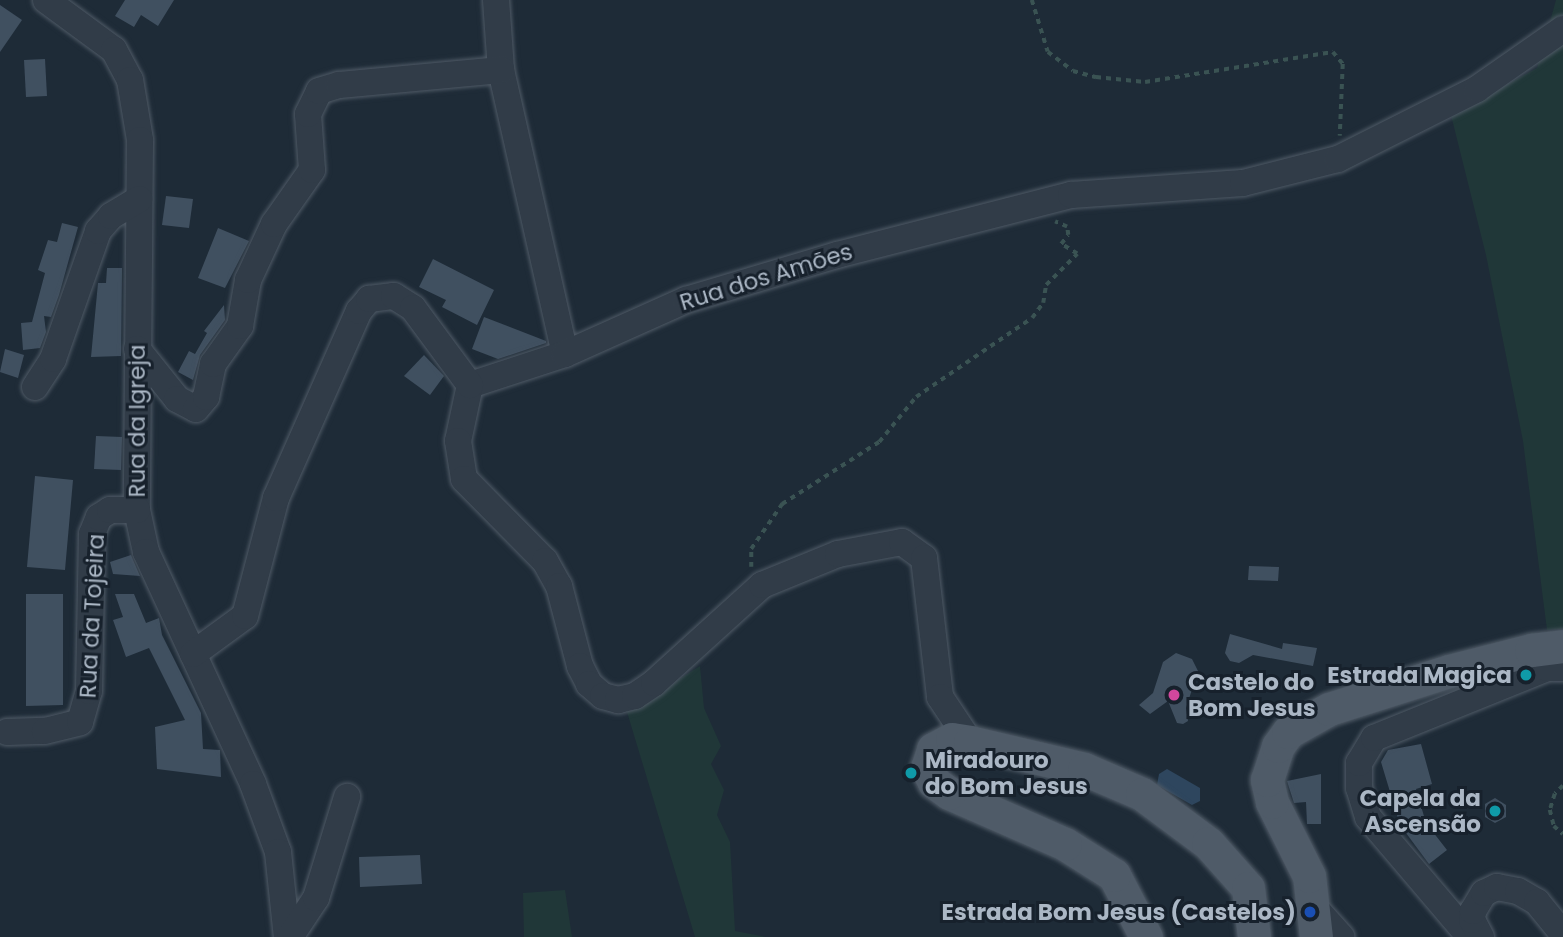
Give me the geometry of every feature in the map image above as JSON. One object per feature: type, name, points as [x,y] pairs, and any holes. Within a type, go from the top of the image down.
[{"type":"main road","points":[[1316,923],[1309,876],[1272,802],[1267,780],[1278,746],[1288,732],[1329,709],[1531,650],[1563,646]]},
{"type":"main road","points":[[1146,937],[1114,875],[1065,844],[949,793],[934,782],[927,768],[933,749],[952,739],[1111,778],[1173,814],[1208,843],[1248,888],[1254,937]]},
{"type":"street","name":"Rua da Igreja","points":[[46,0],[114,50],[130,80],[140,140],[137,510],[145,552],[253,784],[278,852],[289,937]]},
{"type":"street","points":[[496,0],[500,70],[565,354]]},
{"type":"street","name":"Rua dos Amões","points":[[470,385],[565,354],[652,313],[736,284],[1071,195],[1243,183],[1338,159],[1477,89],[1563,29]]},
{"type":"street","points":[[137,349],[177,399],[196,409],[206,397],[213,364],[240,326],[248,280],[274,224],[312,170],[308,114],[319,91],[339,85],[500,70]]},
{"type":"street","points":[[35,387],[53,359],[98,231],[111,216],[139,200]]},
{"type":"street","points":[[193,654],[225,635],[245,616],[276,498],[359,312],[369,299],[394,296],[413,308],[470,385],[457,441],[464,479],[545,561],[559,586],[580,666],[589,684],[603,696],[618,700],[635,696],[654,683],[761,585],[838,554],[902,542],[914,547],[923,558],[940,697],[970,743]]},
{"type":"street","name":"Rua da Tojeira","points":[[8,732],[45,731],[80,722],[89,691],[92,534],[99,517],[110,510],[137,510]]},
{"type":"street","points":[[1470,937],[1368,817],[1359,788],[1359,763],[1374,738],[1547,668],[1563,668]]},
{"type":"street","points":[[289,937],[316,898],[347,797]]},
{"type":"street","points":[[1087,880],[1121,887]]},
{"type":"street","points":[[1481,937],[1472,920],[1473,911],[1484,893],[1497,887],[1518,891],[1537,902],[1563,934]]},
{"type":"street","points":[[1316,923],[1341,937]]},
{"type":"path","points":[[1032,0],[1048,52],[1066,67],[1096,77],[1145,82],[1333,52],[1343,64],[1338,159]]},
{"type":"path","points":[[761,585],[752,569],[751,549],[782,504],[879,442],[916,397],[1032,318],[1043,303],[1046,285],[1077,254],[1060,244],[1068,235],[1067,227],[1051,220],[1045,202]]},
{"type":"path","points":[[1563,786],[1550,810],[1554,825],[1563,834]]},
{"type":"green space","points":[[1556,0],[1563,0],[1563,629],[1547,630],[1523,441],[1486,255],[1451,115],[1537,68]]},
{"type":"green space","points":[[700,666],[704,708],[721,746],[711,764],[724,790],[717,815],[730,842],[735,931],[766,937],[695,937],[627,712]]},
{"type":"green space","points":[[565,890],[572,937],[524,937],[523,893]]},
{"type":"water","points":[[1167,769],[1200,788],[1200,801],[1192,805],[1157,785],[1159,774]]},
{"type":"building","points":[[125,0],[174,0],[158,26],[141,15],[134,27],[115,16]]},
{"type":"building","points":[[0,5],[22,20],[0,52]]},
{"type":"building","points":[[45,59],[47,96],[26,97],[24,60]]},
{"type":"building","points":[[166,196],[193,199],[189,228],[162,225]]},
{"type":"building","points":[[62,223],[78,227],[59,295],[51,317],[44,316],[46,332],[40,348],[23,350],[21,323],[32,322],[45,273],[38,270],[48,240],[57,242]]},
{"type":"building","points":[[218,228],[249,241],[225,288],[198,278]]},
{"type":"building","points":[[433,259],[494,290],[477,325],[442,307],[446,300],[419,287]]},
{"type":"building","points":[[107,268],[122,268],[121,356],[91,357],[98,283],[106,283]]},
{"type":"building","points":[[224,305],[225,320],[200,355],[193,380],[178,372],[189,351],[195,354],[207,333],[204,331]]},
{"type":"building","points":[[484,317],[546,343],[498,359],[472,349]]},
{"type":"building","points":[[5,349],[24,355],[18,378],[0,372]]},
{"type":"building","points":[[424,355],[444,376],[430,395],[404,376]]},
{"type":"building","points":[[96,436],[122,437],[121,470],[94,469]]},
{"type":"building","points":[[35,476],[73,480],[65,570],[27,567]]},
{"type":"building","points":[[131,555],[140,576],[113,574],[110,562]]},
{"type":"building","points":[[1249,566],[1279,567],[1278,581],[1248,580]]},
{"type":"building","points":[[26,594],[63,594],[63,705],[26,706]]},
{"type":"building","points":[[115,594],[134,594],[146,623],[159,618],[162,635],[201,713],[203,749],[220,750],[221,777],[157,769],[155,727],[185,720],[149,648],[126,657],[113,620],[123,617]]},
{"type":"building","points":[[1230,634],[1282,649],[1283,643],[1317,648],[1313,666],[1253,655],[1239,663],[1230,661],[1225,653]]},
{"type":"building","points":[[1176,653],[1192,659],[1198,671],[1186,708],[1188,721],[1183,724],[1177,723],[1168,701],[1150,714],[1139,705],[1153,693],[1163,662]]},
{"type":"building","points":[[1421,744],[1432,784],[1416,789],[1426,823],[1447,850],[1429,864],[1400,825],[1381,762],[1388,750]]},
{"type":"building","points":[[1321,774],[1321,824],[1307,824],[1306,802],[1294,803],[1287,781]]},
{"type":"building","name":"Capela da Ascensão","points":[[1495,798],[1506,805],[1506,817],[1495,823],[1485,817],[1485,804]]},
{"type":"building","points":[[420,855],[422,884],[360,887],[359,857]]},
{"type":"place","name":"Estrada Magica","points":[[1526,675]]},
{"type":"place","name":"Castelo do Bom Jesus","points":[[1174,695]]},
{"type":"place","name":"Miradouro do Bom Jesus","points":[[911,773]]},
{"type":"place","name":"Capela da Ascensão","points":[[1495,811]]},
{"type":"place","name":"Estrada Bom Jesus (Castelos)","points":[[1310,912]]}]
